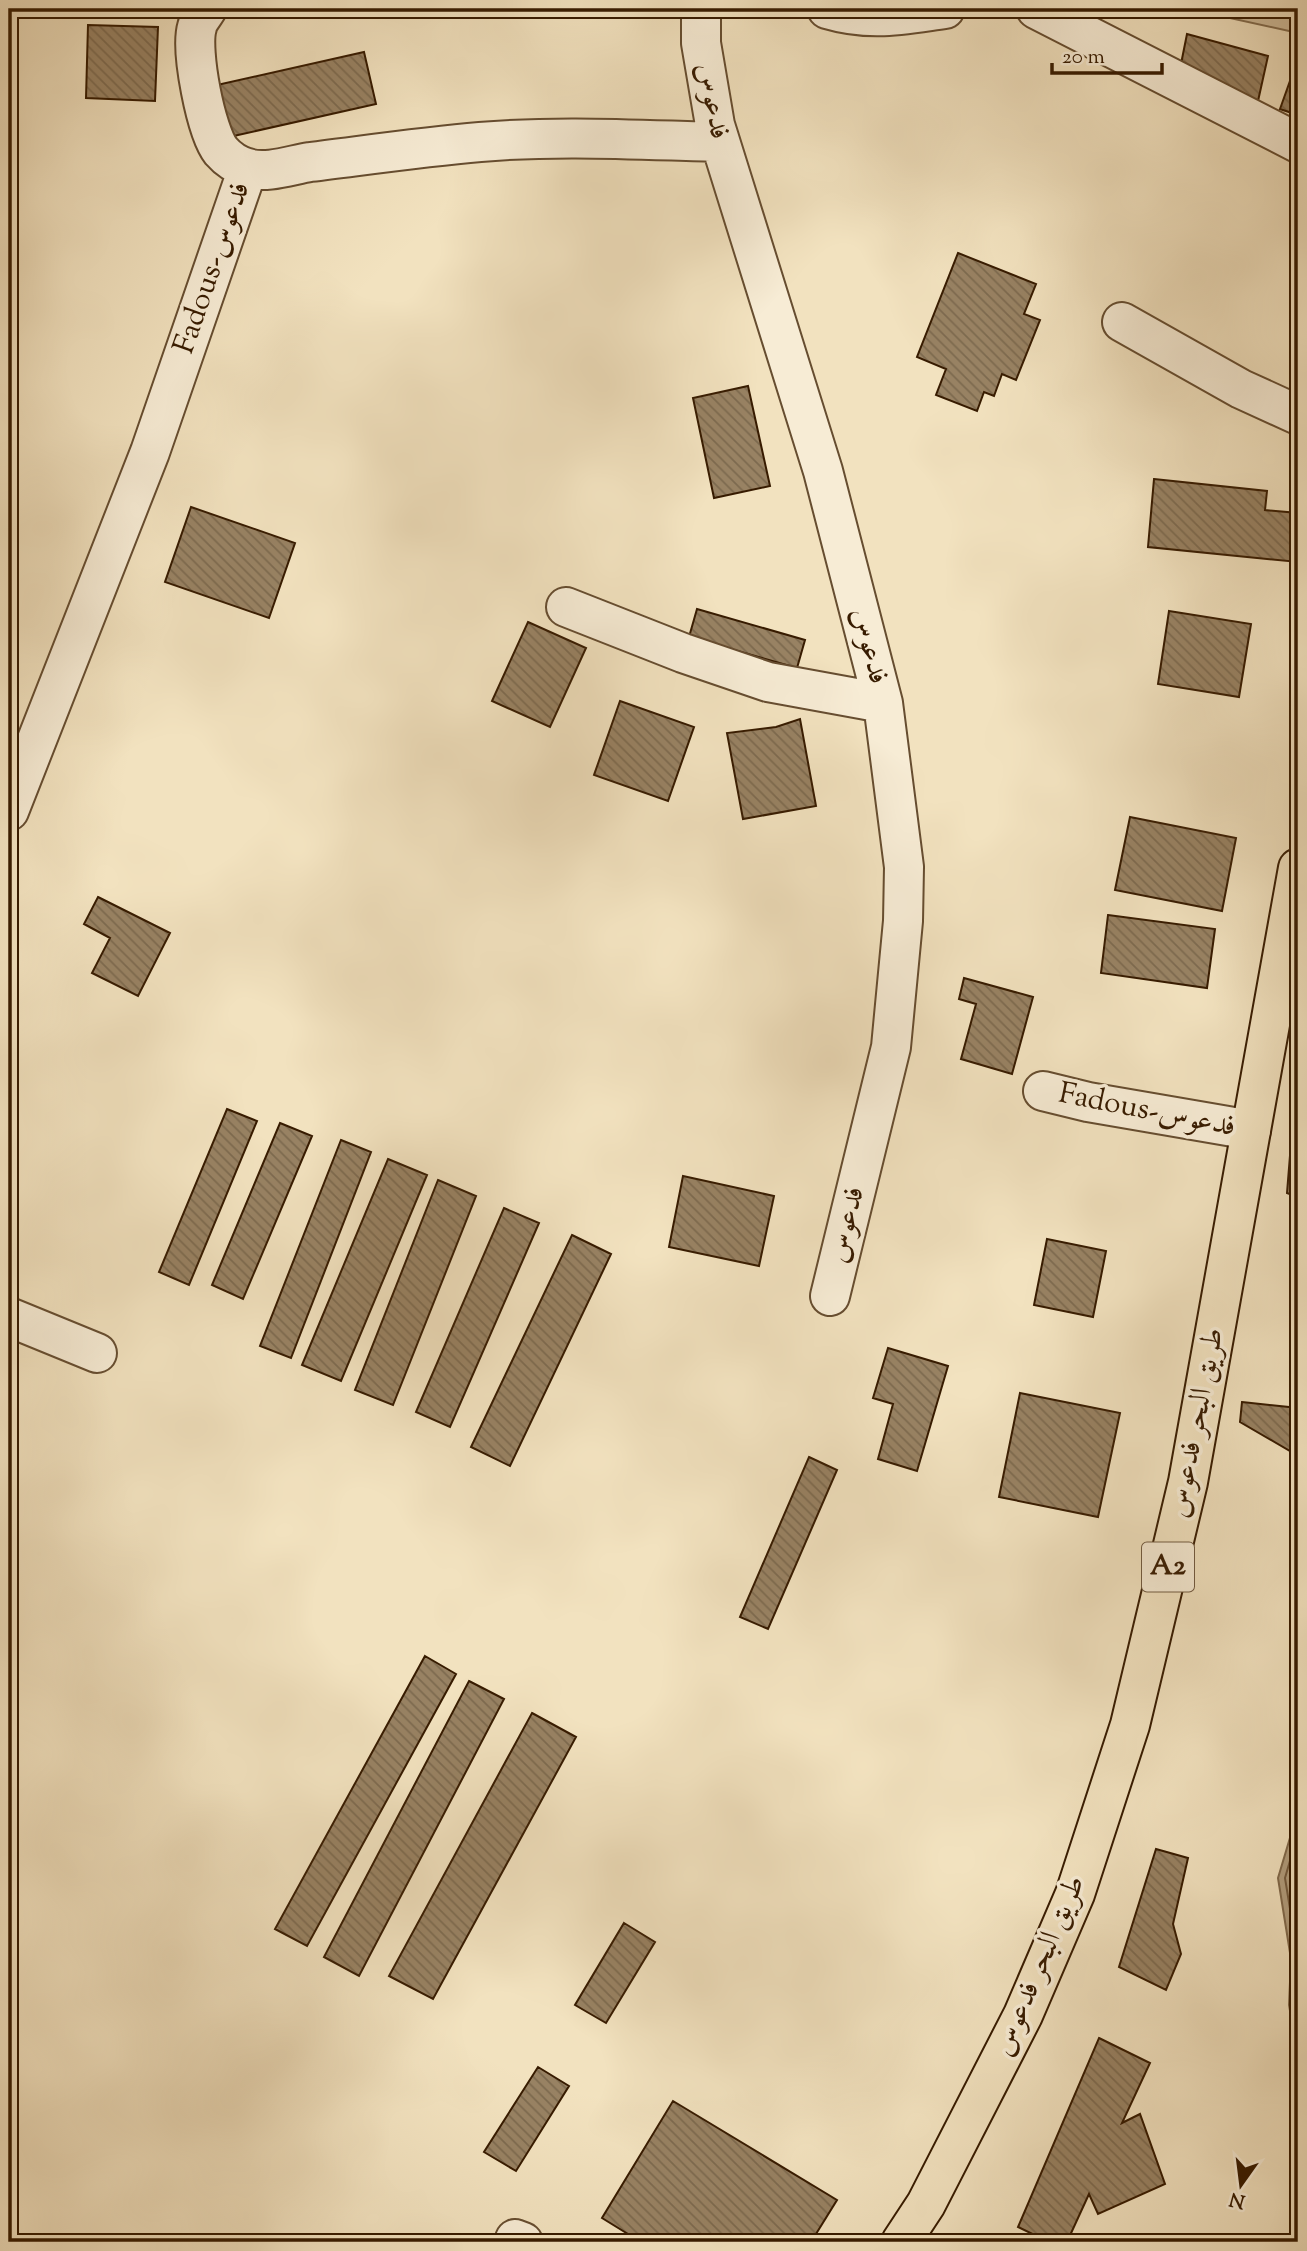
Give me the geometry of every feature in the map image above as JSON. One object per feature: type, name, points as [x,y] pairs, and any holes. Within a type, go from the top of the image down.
[{"type":"main road","name":"طريق البحر فدعوس","points":[[906,2235],[926,2204],[1039,1981],[1075,1894],[1130,1725],[1188,1482],[1298,868]]},
{"type":"street","points":[[207,9],[196,27],[195,48],[197,74],[208,122],[220,150],[231,161],[248,168]]},
{"type":"street","name":"فدعوس","points":[[701,9],[701,43],[719,142],[823,471],[883,703],[904,867],[900,966],[891,1047],[830,1296]]},
{"type":"street","points":[[827,9],[856,17],[886,18],[944,9]]},
{"type":"street","points":[[1036,9],[1298,143]]},
{"type":"street","name":"Fadous-فدعوس","points":[[9,811],[150,452],[248,168],[262,170],[308,162],[481,142],[582,139],[719,142]]},
{"type":"street","points":[[1122,322],[1241,388],[1298,415]]},
{"type":"street","points":[[566,607],[683,653],[768,682],[883,703]]},
{"type":"street","name":"Fadous-فدعوس","points":[[1043,1091],[1088,1102],[1251,1130]]},
{"type":"street","points":[[9,1317],[96,1353]]},
{"type":"shaded area","points":[[1189,9],[1298,9],[1298,33]]},
{"type":"water","points":[[1298,1798],[1298,2058],[1289,2005],[1291,1959],[1278,1878],[1295,1821]]},
{"type":"building","points":[[88,25],[158,27],[155,101],[86,98]]},
{"type":"building","points":[[1187,34],[1268,56],[1258,101],[1180,69]]},
{"type":"building","points":[[364,52],[376,104],[229,137],[217,85]]},
{"type":"building","points":[[1290,81],[1298,85],[1298,115],[1280,109]]},
{"type":"building","points":[[958,253],[1036,284],[1024,314],[1040,320],[1016,380],[1002,374],[994,396],[984,392],[977,411],[936,395],[946,369],[917,357]]},
{"type":"building","points":[[748,386],[770,486],[714,498],[693,398]]},
{"type":"building","points":[[1154,479],[1267,491],[1265,510],[1298,513],[1298,562],[1148,547]]},
{"type":"building","points":[[191,507],[295,543],[269,618],[165,582]]},
{"type":"building","points":[[697,609],[805,640],[797,668],[689,637]]},
{"type":"building","points":[[1169,611],[1251,624],[1239,697],[1158,684]]},
{"type":"building","points":[[528,622],[586,648],[550,727],[492,701]]},
{"type":"building","points":[[620,701],[694,727],[668,801],[594,775]]},
{"type":"building","points":[[800,719],[816,806],[743,819],[727,733],[776,727]]},
{"type":"building","points":[[1130,817],[1236,838],[1222,911],[1115,890]]},
{"type":"building","points":[[98,897],[170,933],[138,996],[92,973],[110,938],[84,924]]},
{"type":"building","points":[[1108,915],[1215,929],[1207,988],[1101,973]]},
{"type":"building","points":[[964,978],[1033,997],[1012,1074],[961,1059],[976,1004],[959,999]]},
{"type":"building","points":[[227,1109],[257,1121],[189,1285],[159,1272]]},
{"type":"building","points":[[1293,1118],[1298,1118],[1298,1197],[1287,1193]]},
{"type":"building","points":[[280,1123],[312,1136],[243,1299],[212,1285]]},
{"type":"building","points":[[341,1140],[371,1152],[291,1358],[260,1346]]},
{"type":"building","points":[[388,1159],[427,1175],[341,1381],[302,1365]]},
{"type":"building","points":[[683,1176],[774,1196],[759,1266],[669,1247]]},
{"type":"building","points":[[438,1180],[476,1196],[393,1405],[355,1390]]},
{"type":"building","points":[[504,1208],[539,1223],[450,1427],[416,1412]]},
{"type":"building","points":[[572,1235],[611,1254],[510,1466],[471,1447]]},
{"type":"building","points":[[1047,1239],[1106,1251],[1093,1317],[1034,1305]]},
{"type":"building","points":[[888,1348],[948,1366],[917,1471],[878,1459],[893,1404],[873,1398]]},
{"type":"building","points":[[1020,1393],[1120,1413],[1098,1517],[999,1497]]},
{"type":"building","points":[[1242,1402],[1298,1408],[1298,1452],[1290,1451],[1240,1422]]},
{"type":"building","points":[[809,1457],[837,1470],[768,1629],[740,1617]]},
{"type":"building","points":[[425,1656],[456,1674],[307,1946],[275,1929]]},
{"type":"building","points":[[469,1681],[504,1699],[359,1976],[324,1957]]},
{"type":"building","points":[[532,1713],[576,1737],[433,1999],[389,1976]]},
{"type":"building","points":[[1156,1849],[1188,1858],[1173,1924],[1181,1954],[1166,1990],[1119,1967]]},
{"type":"building","points":[[624,1923],[655,1942],[606,2023],[575,2005]]},
{"type":"building","points":[[1099,2038],[1150,2063],[1122,2123],[1140,2114],[1165,2184],[1098,2214],[1089,2194],[1067,2242],[1049,2242],[1018,2227]]},
{"type":"building","points":[[538,2067],[569,2086],[516,2171],[484,2152]]},
{"type":"building","points":[[673,2101],[837,2200],[811,2242],[641,2242],[602,2218]]}]
